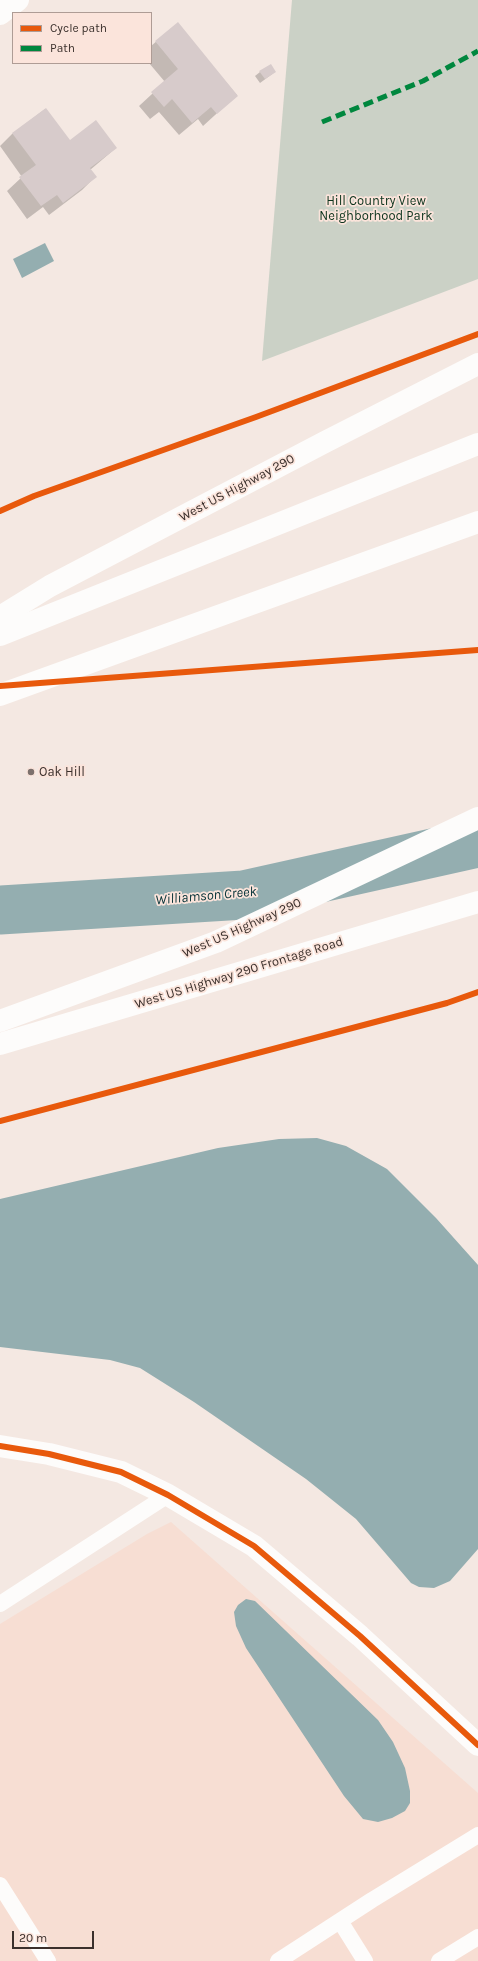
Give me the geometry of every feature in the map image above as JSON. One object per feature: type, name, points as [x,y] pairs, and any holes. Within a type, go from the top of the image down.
[{"type":"main road","points":[[0,14],[18,0]]},
{"type":"main road","name":"West US Highway 290","points":[[0,617],[50,586],[325,442],[478,364]]},
{"type":"main road","points":[[0,635],[478,444]]},
{"type":"main road","points":[[0,695],[478,522]]},
{"type":"main road","name":"West US Highway 290","points":[[0,1021],[216,942],[478,818]]},
{"type":"main road","name":"West US Highway 290 Frontage Road","points":[[0,1044],[478,902]]},
{"type":"main road","points":[[0,1446],[49,1454],[121,1472],[168,1495],[254,1546],[360,1636],[478,1745]]},
{"type":"lane","points":[[0,1604],[168,1495]]},
{"type":"lane","points":[[278,1961],[478,1834]]},
{"type":"lane","points":[[0,1885],[48,1961]]},
{"type":"lane","points":[[340,1921],[365,1961]]},
{"type":"lane","points":[[445,1957],[478,1937]]},
{"type":"shaded area","points":[[171,1522],[478,1793],[478,1961],[0,1961],[0,1624],[147,1534]]},
{"type":"green space","name":"Hill Country View Neighborhood Park","points":[[292,0],[478,0],[478,279],[262,361]]},
{"type":"water","points":[[45,243],[54,261],[22,278],[13,259]]},
{"type":"water","points":[[317,1138],[346,1146],[387,1169],[436,1218],[478,1265],[478,1549],[450,1581],[434,1588],[419,1587],[411,1583],[356,1519],[306,1479],[194,1402],[140,1368],[110,1360],[0,1347],[0,1199],[218,1148],[279,1139]]},
{"type":"water","points":[[246,1599],[255,1601],[378,1720],[393,1742],[405,1768],[410,1791],[410,1803],[405,1811],[392,1818],[378,1822],[363,1819],[344,1796],[246,1648],[236,1626],[234,1612],[238,1605]]},
{"type":"building","points":[[178,22],[238,96],[217,114],[211,107],[192,123],[172,99],[164,107],[151,92],[178,69],[155,41]]},
{"type":"building","points":[[271,64],[276,72],[265,79],[259,71]]},
{"type":"building","points":[[46,108],[70,140],[96,120],[117,148],[90,168],[97,177],[63,203],[57,195],[41,206],[19,177],[36,165],[12,133]]},
{"type":"waterway","name":"Williamson Creek","points":[[0,910],[244,895],[478,843]]},
{"type":"marked path","points":[[322,122],[423,81],[478,51]]},
{"type":"cycle path","points":[[0,511],[34,496],[256,417],[478,334]]},
{"type":"cycle path","points":[[0,686],[478,650]]},
{"type":"cycle path","points":[[0,1121],[447,1003],[478,992]]},
{"type":"cycle path","points":[[0,1446],[49,1454],[121,1472],[168,1495],[254,1546],[360,1636],[478,1745]]},
{"type":"place","name":"Oak Hill","points":[[31,772]]}]
